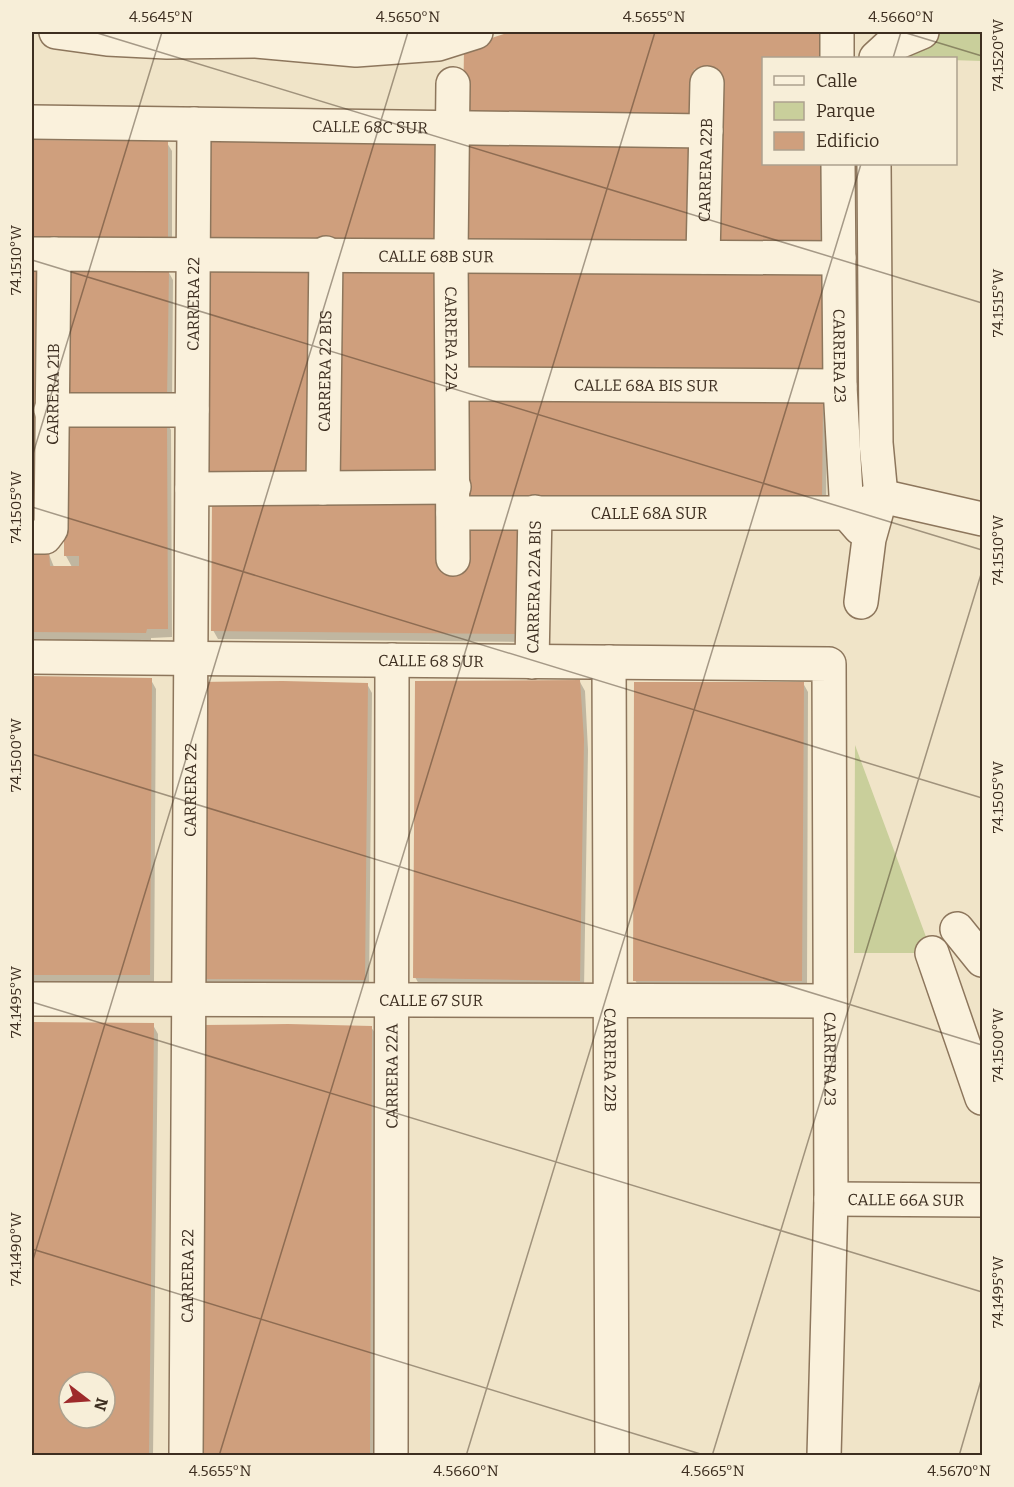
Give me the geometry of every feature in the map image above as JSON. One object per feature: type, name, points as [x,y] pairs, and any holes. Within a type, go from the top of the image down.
[{"type":"street","points":[[56,32],[107,39],[167,42],[263,36],[356,50],[438,44],[476,32]]},
{"type":"street","points":[[837,32],[837,57]]},
{"type":"street","points":[[869,32],[874,57]]},
{"type":"street","points":[[875,57],[889,46],[922,32]]},
{"type":"street","name":"CARRERA 22B","points":[[703,257],[707,83]]},
{"type":"street","name":"CARRERA 22A","points":[[453,84],[451,254],[453,559]]},
{"type":"street","name":"CALLE 68C SUR","points":[[32,122],[453,130],[706,131]]},
{"type":"street","name":"CARRERA 22","points":[[186,1455],[194,124]]},
{"type":"street","name":"CARRERA 23","points":[[838,165],[840,386],[847,513]]},
{"type":"street","name":"CARRERA 23","points":[[861,602],[869,539],[881,496],[876,443],[874,165]]},
{"type":"street","name":"CALLE 68B SUR","points":[[43,254],[326,253],[839,258]]},
{"type":"street","name":"CARRERA 22 BIS","points":[[323,488],[326,253]]},
{"type":"street","name":"CARRERA 21B","points":[[40,536],[51,410],[43,254]]},
{"type":"street","name":"CALLE 68A BIS SUR","points":[[452,384],[840,386]]},
{"type":"street","points":[[51,410],[192,410]]},
{"type":"street","name":"CALLE 68A SUR","points":[[192,489],[323,488],[454,500],[535,512],[847,513]]},
{"type":"street","points":[[869,539],[847,513],[881,496],[982,519]]},
{"type":"street","name":"CARRERA 22A BIS","points":[[532,662],[535,512]]},
{"type":"street","name":"CALLE 68 SUR","points":[[32,657],[829,664]]},
{"type":"street","name":"CARRERA 22A","points":[[391,1455],[392,660]]},
{"type":"street","name":"CARRERA 22B","points":[[609,662],[612,1455]]},
{"type":"street","name":"CARRERA 23","points":[[824,1455],[831,1200],[829,664]]},
{"type":"street","points":[[957,930],[982,960]]},
{"type":"street","points":[[932,953],[974,1044],[982,1098]]},
{"type":"street","name":"CALLE 67 SUR","points":[[32,999],[830,1001]]},
{"type":"street","name":"CALLE 66A SUR","points":[[831,1200],[982,1200]]},
{"type":"green space","points":[[885,32],[982,32],[982,61],[957,60],[957,57],[886,57]]},
{"type":"green space","points":[[855,745],[932,953],[854,953]]},
{"type":"building","points":[[510,32],[821,32],[821,57],[762,57],[762,165],[821,165],[820,248],[718,248],[719,69],[694,69],[693,119],[463,119],[464,47]]},
{"type":"building","points":[[32,140],[168,141],[168,243],[32,242]]},
{"type":"building","points":[[210,142],[440,142],[440,244],[210,244]]},
{"type":"building","points":[[465,142],[694,142],[694,244],[464,244]]},
{"type":"building","points":[[32,268],[42,268],[38,525],[32,525]]},
{"type":"building","points":[[338,268],[439,268],[439,474],[337,474]]},
{"type":"building","points":[[66,269],[169,270],[167,398],[65,397]]},
{"type":"building","points":[[465,269],[823,269],[823,371],[465,371]]},
{"type":"building","points":[[210,270],[312,270],[311,475],[209,475]]},
{"type":"building","points":[[465,397],[823,398],[822,500],[465,499]]},
{"type":"building","points":[[167,420],[168,629],[147,629],[146,633],[32,632],[32,550],[49,551],[50,566],[79,566],[79,556],[64,556],[64,421]]},
{"type":"building","points":[[212,499],[378,505],[442,504],[441,571],[464,572],[465,525],[520,525],[519,634],[211,631]]},
{"type":"building","points":[[32,676],[152,678],[150,975],[32,975]]},
{"type":"building","points":[[580,680],[584,740],[580,981],[413,978],[415,681]]},
{"type":"building","points":[[198,682],[368,683],[365,980],[195,979]]},
{"type":"building","points":[[634,682],[804,682],[802,981],[633,981]]},
{"type":"building","points":[[32,1022],[154,1023],[149,1455],[32,1455]]},
{"type":"building","points":[[203,1025],[372,1026],[370,1455],[200,1455]]}]
